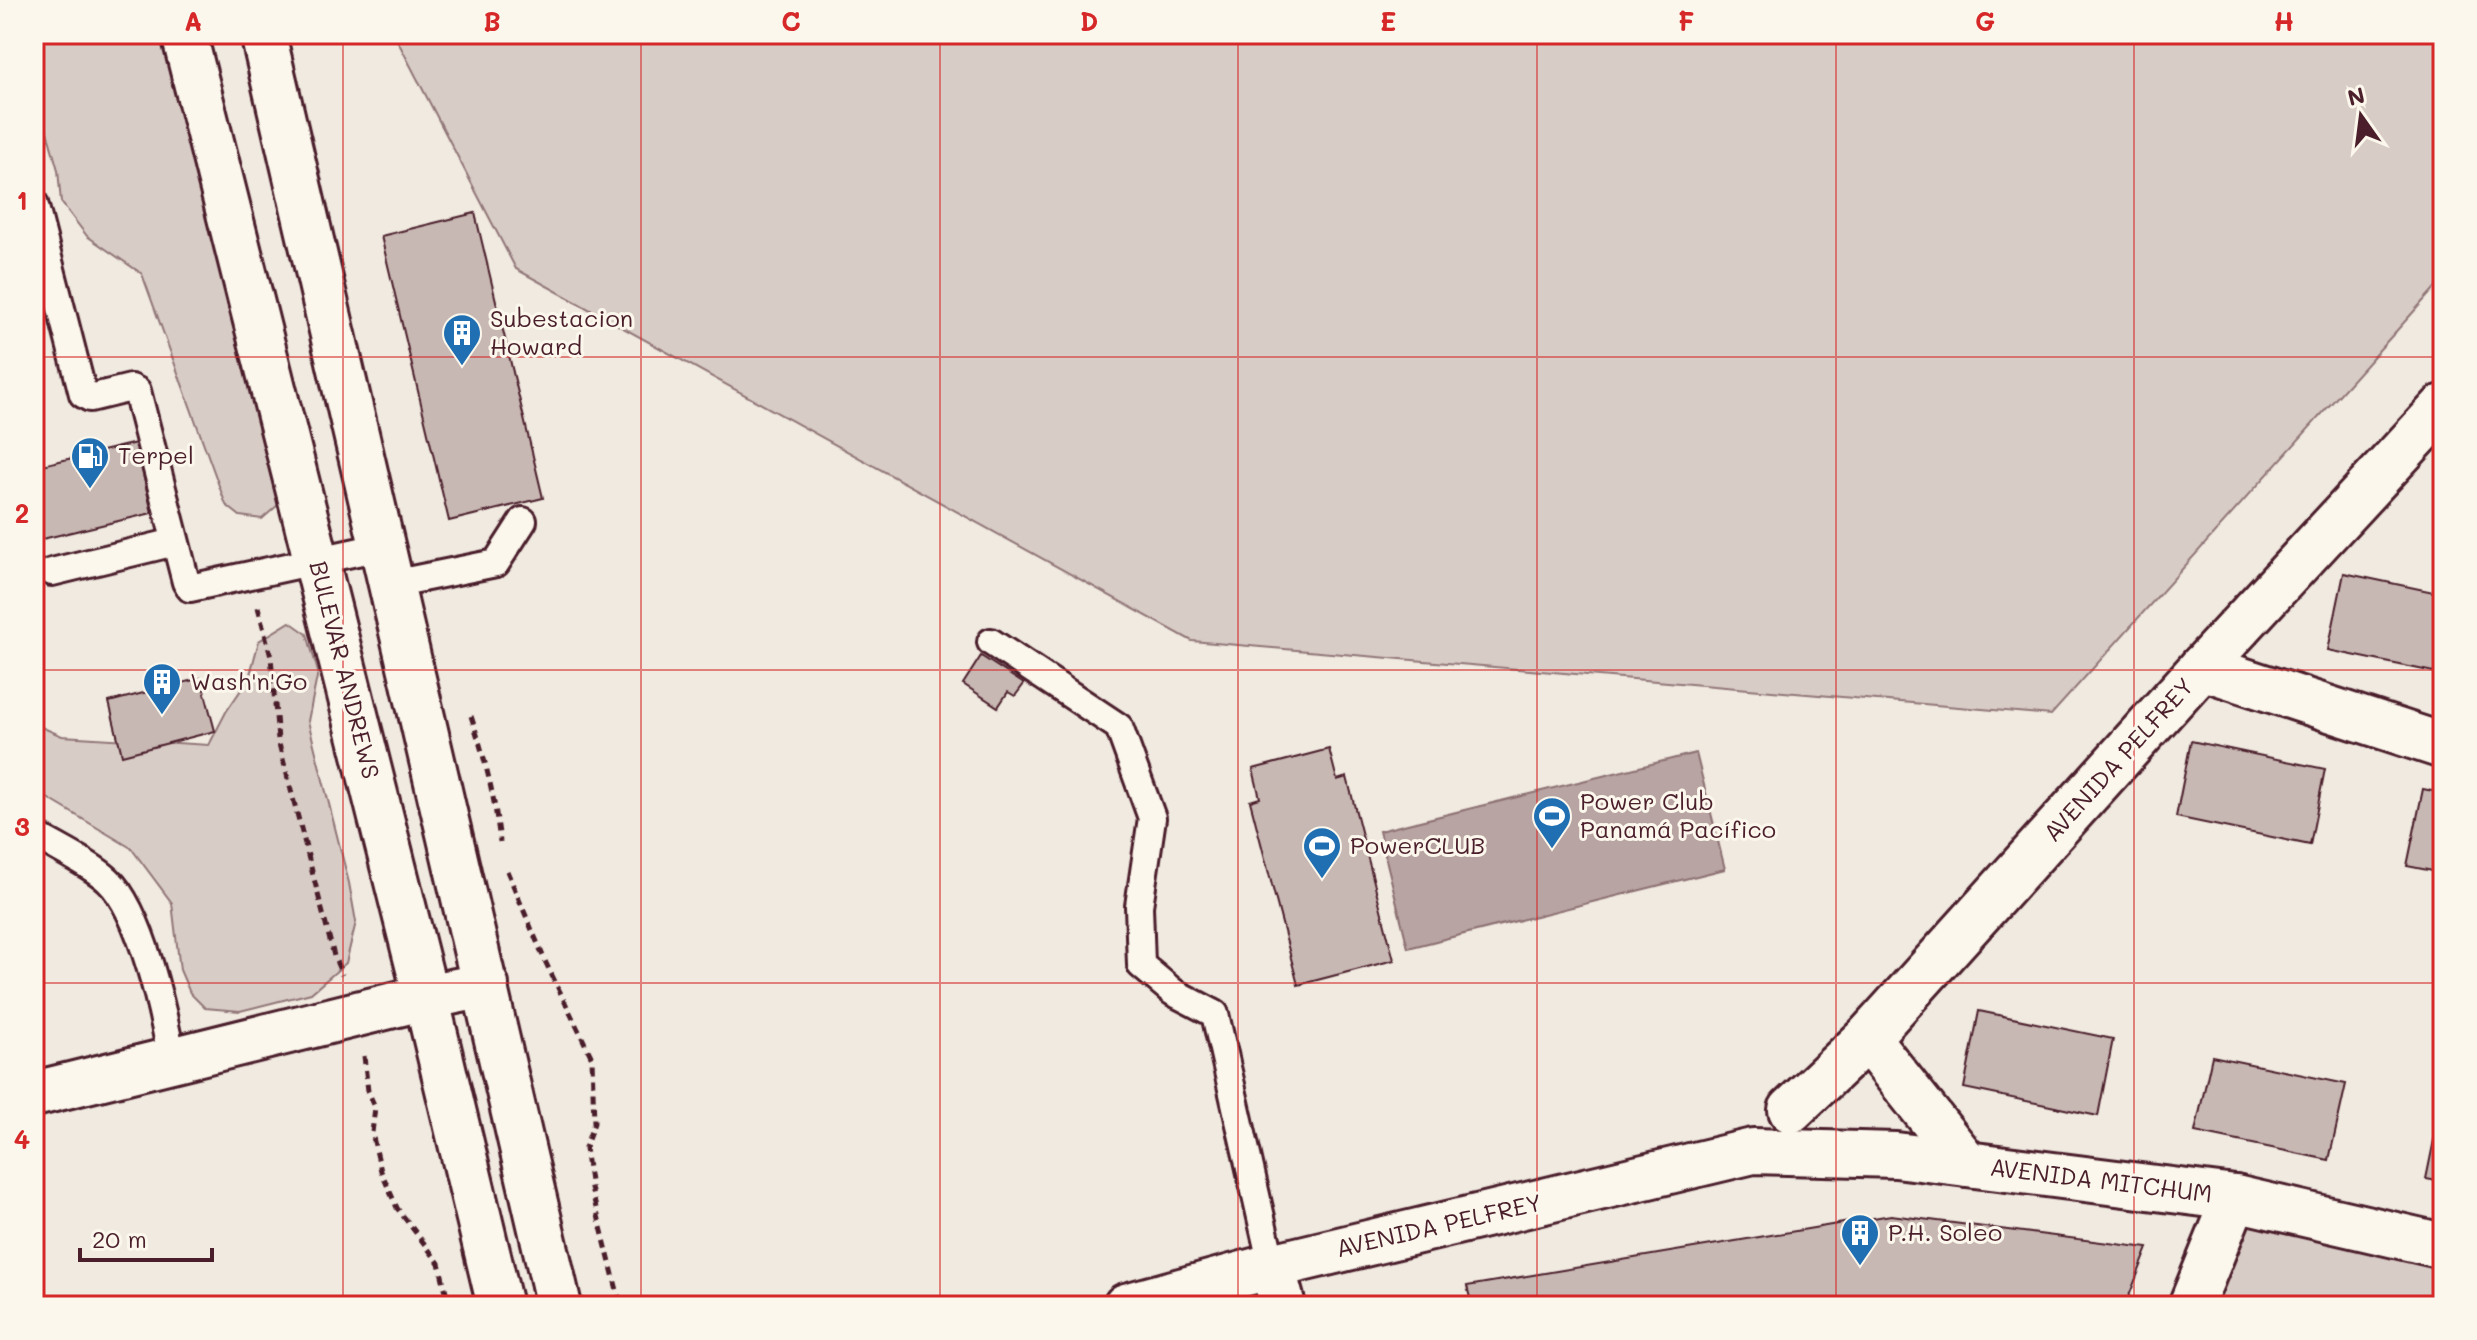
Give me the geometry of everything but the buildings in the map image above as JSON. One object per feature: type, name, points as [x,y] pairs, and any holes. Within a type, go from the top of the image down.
[{"type":"street","name":"BULEVAR ANDREWS","points":[[184,34],[426,997],[500,1306]]},
{"type":"street","points":[[263,34],[559,1306]]},
{"type":"street","name":"AVENIDA PELFREY","points":[[1791,1110],[1867,1038],[2202,667],[2443,407]]},
{"type":"street","points":[[2202,667],[2443,746]]},
{"type":"street","points":[[34,1094],[426,997],[486,985]]},
{"type":"street","points":[[1867,1038],[1967,1164]]},
{"type":"street","name":"AVENIDA PELFREY","points":[[1126,1306],[1277,1286],[1753,1151]]},
{"type":"street","name":"AVENIDA MITCHUM","points":[[1753,1151],[1896,1155],[2235,1198],[2443,1246]]},
{"type":"street","points":[[2191,1306],[2235,1198]]},
{"type":"lane","points":[[34,203],[40,253],[83,394],[90,398],[131,388],[137,391],[175,542],[190,588],[316,561],[388,565],[496,563],[523,521]]},
{"type":"lane","points":[[52,572],[175,542]]},
{"type":"lane","points":[[991,642],[1119,727],[1152,818],[1139,906],[1141,965],[1173,992],[1215,1014],[1277,1286]]},
{"type":"lane","points":[[34,834],[108,879],[129,906],[164,1012],[172,1061]]},
{"type":"path","points":[[251,576],[271,657],[278,740],[334,956],[360,1014],[368,1091],[375,1107],[372,1133],[381,1171],[397,1208],[439,1263],[449,1304]]},
{"type":"shaded area","points":[[34,34],[161,34],[278,505],[262,519],[240,516],[226,505],[142,274],[87,236],[61,202],[58,170],[34,86]]},
{"type":"shaded area","points":[[394,34],[2443,34],[2443,279],[2051,715],[1192,641],[516,269]]},
{"type":"shaded area","points":[[290,622],[307,634],[318,672],[308,721],[356,922],[346,963],[311,993],[240,1011],[205,1008],[190,993],[180,970],[172,903],[131,848],[34,790],[34,724],[62,736],[209,745],[249,678],[259,641]]},
{"type":"shaded area","name":"Power Club Panamá Pacífico","points":[[1696,753],[1725,869],[1408,948],[1379,831]]},
{"type":"shaded area","points":[[2235,1198],[2443,1246],[2443,1306],[2191,1306]]},
{"type":"place","name":"Subestacion Howard","points":[[462,367]]},
{"type":"place","name":"Terpel","points":[[90,490]]},
{"type":"place","name":"Wash'n'Go","points":[[162,716]]},
{"type":"place","name":"Power Club Panamá Pacífico","points":[[1552,850]]},
{"type":"place","name":"PowerCLUB","points":[[1322,880]]},
{"type":"place","name":"P.H. Soleo","points":[[1860,1267]]}]
